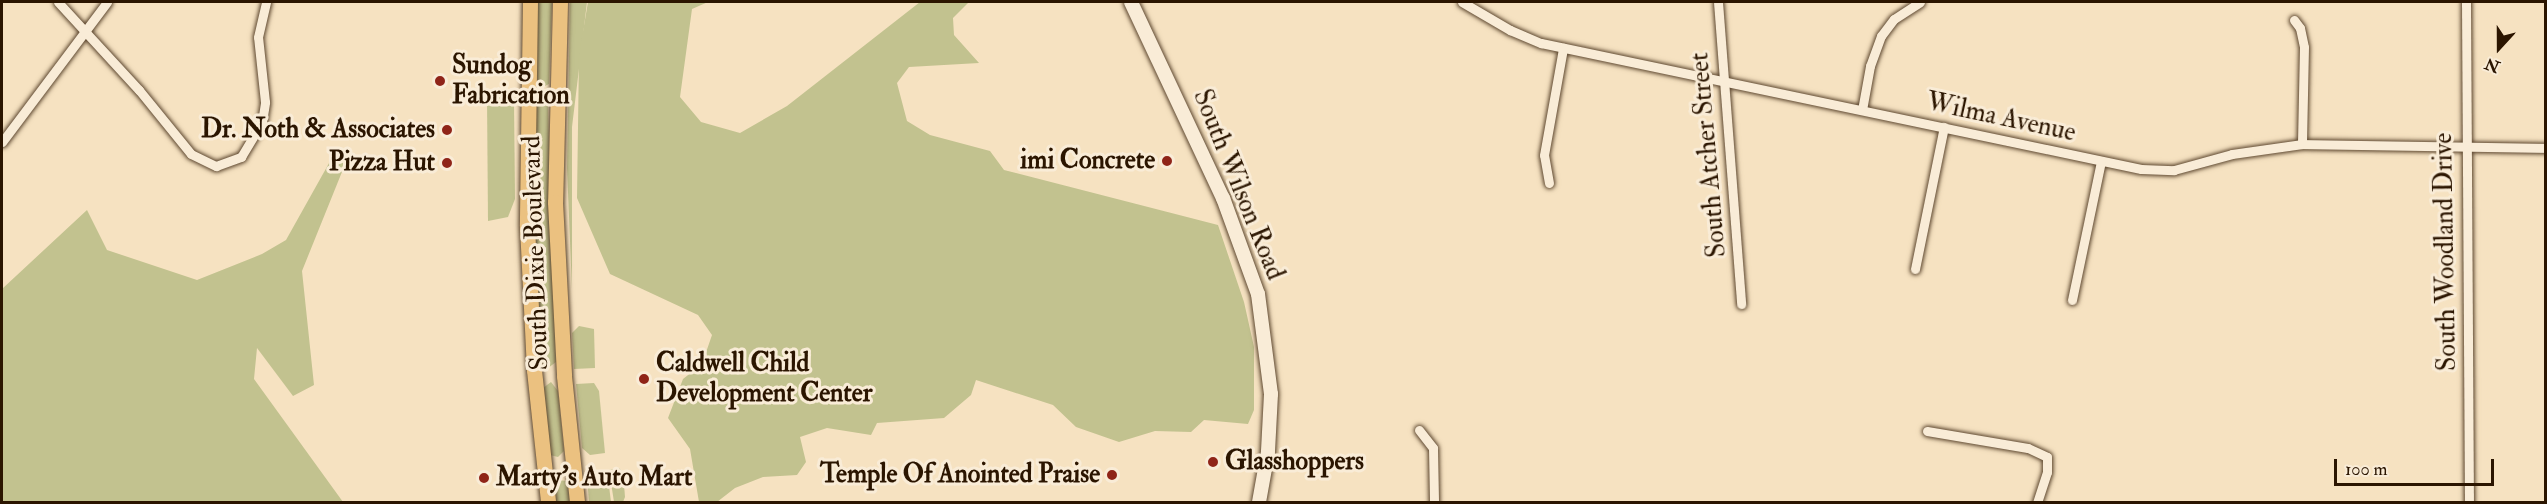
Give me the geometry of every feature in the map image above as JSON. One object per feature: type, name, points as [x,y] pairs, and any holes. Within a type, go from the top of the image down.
[{"type":"highway","name":"South Dixie Boulevard","points":[[531,2],[527,226],[534,370],[548,502]]},
{"type":"highway","name":"South Dixie Boulevard","points":[[560,2],[555,202],[564,376],[578,502]]},
{"type":"main road","name":"South Wilson Road","points":[[1131,2],[1223,198],[1257,294],[1271,394],[1268,452],[1259,502]]},
{"type":"street","points":[[58,2],[86,31],[191,153],[207,164],[225,165],[241,157],[262,122],[265,102],[258,37],[266,2]]},
{"type":"street","points":[[2,142],[107,2]]},
{"type":"street","name":"Wilma Avenue","points":[[1465,2],[1526,37],[1563,48],[2141,169],[2174,170],[2232,154],[2302,144],[2546,148]]},
{"type":"street","name":"South Atcher Street","points":[[1718,2],[1741,304]]},
{"type":"street","points":[[1862,110],[1870,66],[1881,36],[1894,19],[1920,2]]},
{"type":"street","name":"South Woodland Drive","points":[[2466,2],[2469,502]]},
{"type":"street","points":[[2294,20],[2300,28],[2304,47],[2302,144]]},
{"type":"street","points":[[1549,183],[1544,155],[1563,48]]},
{"type":"street","points":[[1916,269],[1944,128]]},
{"type":"street","points":[[2072,300],[2100,161]]},
{"type":"street","points":[[1419,430],[1433,448],[1434,502]]},
{"type":"street","points":[[1927,431],[2028,448],[2047,457],[2048,472],[2037,502]]},
{"type":"green space","points":[[537,2],[552,2],[549,84],[541,88],[536,85]]},
{"type":"green space","points":[[570,2],[587,2],[572,127],[572,289],[567,168]]},
{"type":"green space","points":[[588,2],[708,2],[692,9],[680,97],[701,122],[740,133],[787,106],[920,2],[969,2],[953,18],[954,35],[979,63],[909,67],[897,83],[907,121],[930,135],[990,151],[1004,170],[1218,225],[1244,302],[1254,347],[1254,410],[1248,424],[1204,420],[1191,432],[1155,431],[1119,442],[1076,427],[1053,405],[976,380],[971,395],[944,418],[877,423],[871,435],[827,428],[800,437],[806,462],[797,475],[763,477],[735,488],[717,502],[699,502],[690,449],[668,418],[683,379],[702,364],[712,335],[698,315],[610,274],[577,198],[579,55]]},
{"type":"green space","points":[[502,95],[514,100],[515,199],[508,217],[488,221],[487,98]]},
{"type":"green space","points":[[542,102],[548,106],[556,362],[548,368],[540,361],[533,178],[535,104]]},
{"type":"green space","points":[[333,156],[348,157],[302,271],[314,385],[293,396],[257,348],[254,379],[343,502],[2,502],[2,289],[87,210],[107,250],[197,280],[262,254],[286,240]]},
{"type":"green space","points":[[579,326],[594,329],[595,368],[574,369],[572,333]]},
{"type":"green space","points":[[551,382],[558,391],[564,451],[558,457],[550,455],[543,388]]},
{"type":"green space","points":[[594,383],[599,391],[605,453],[590,455],[582,448],[576,384]]},
{"type":"green space","points":[[619,468],[623,472],[625,497],[623,502],[614,502],[609,470]]},
{"type":"green space","points":[[607,470],[611,502],[589,502],[587,476]]},
{"type":"green space","points":[[556,480],[567,481],[570,502],[555,502]]},
{"type":"place","name":"Sundog Fabrication","points":[[440,81]]},
{"type":"place","name":"Dr. Noth & Associates","points":[[447,130]]},
{"type":"place","name":"imi Concrete","points":[[1167,161]]},
{"type":"place","name":"Pizza Hut","points":[[447,163]]},
{"type":"place","name":"Caldwell Child Development Center","points":[[644,379]]},
{"type":"place","name":"Glasshoppers","points":[[1213,462]]},
{"type":"place","name":"Temple Of Anointed Praise","points":[[1112,475]]},
{"type":"place","name":"Marty's Auto Mart","points":[[484,478]]}]
